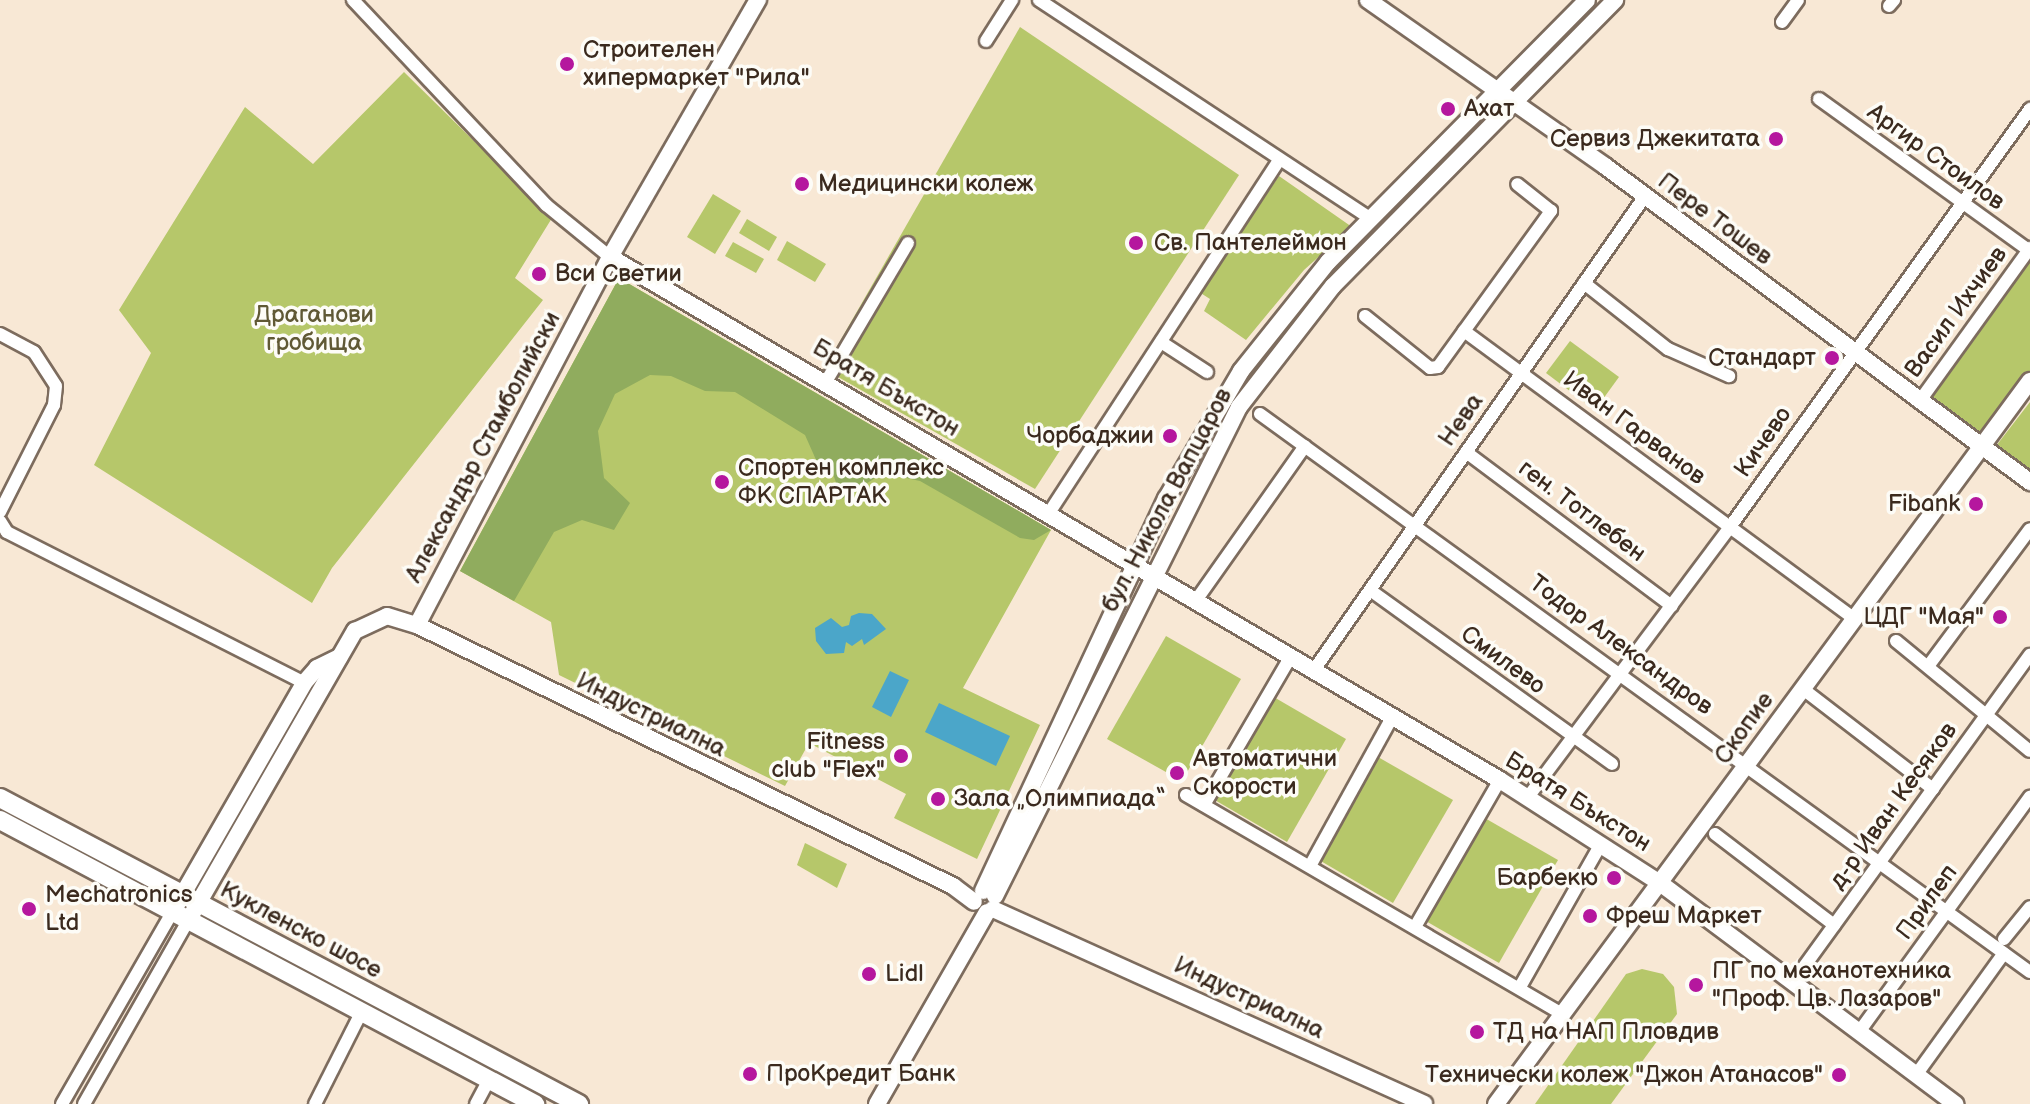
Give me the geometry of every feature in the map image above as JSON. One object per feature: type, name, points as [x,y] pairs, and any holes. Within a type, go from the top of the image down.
[{"type":"main road","name":"Кукленско шосе","points":[[0,798],[579,1104]]},
{"type":"main road","name":"Кукленско шосе","points":[[0,820],[535,1104]]},
{"type":"street","points":[[353,0],[546,205],[610,257]]},
{"type":"street","name":"Александър Стамболийски","points":[[417,625],[610,257],[758,0]]},
{"type":"street","points":[[986,41],[1012,0]]},
{"type":"street","points":[[1039,0],[1278,162],[1369,218]]},
{"type":"street","name":"Пере Тошев","points":[[1368,0],[1645,196],[2030,482]]},
{"type":"street","name":"бул. Никола Вапцаров","points":[[877,1104],[974,929],[1135,565],[1199,438],[1241,371],[1300,295],[1369,218],[1587,0]]},
{"type":"street","name":"бул. Никола Вапцаров","points":[[986,902],[1233,419],[1286,343],[1369,248],[1615,0]]},
{"type":"street","points":[[1782,22],[1798,0]]},
{"type":"street","name":"Аргир Стоилов","points":[[1819,99],[2029,249]]},
{"type":"street","name":"Кичево","points":[[1528,797],[1730,527],[2030,109]]},
{"type":"street","points":[[1049,513],[1278,162]]},
{"type":"street","points":[[1365,316],[1430,368],[1438,367],[1551,211],[1517,184]]},
{"type":"street","name":"Нева","points":[[1314,670],[1645,196]]},
{"type":"street","points":[[827,380],[908,243]]},
{"type":"street","name":"Васил Ихчиев","points":[[1919,402],[2029,249]]},
{"type":"street","name":"Братя Бъкстон","points":[[610,257],[827,380],[1197,599],[1391,719],[1528,797],[1660,883],[1955,1104]]},
{"type":"street","points":[[1584,283],[1668,349],[1729,376]]},
{"type":"street","name":"Иван Гарванов","points":[[1464,331],[1854,619]]},
{"type":"street","points":[[0,334],[34,352],[56,386],[54,405],[0,512]]},
{"type":"street","points":[[1161,342],[1207,372]]},
{"type":"street","name":"Скопие","points":[[1496,1104],[2030,381]]},
{"type":"street","name":"Тодор Александров","points":[[1260,414],[1620,671],[2030,972]]},
{"type":"street","points":[[1197,599],[1305,446]]},
{"type":"street","name":"ген. Тотлебен","points":[[1466,452],[1672,606]]},
{"type":"street","points":[[0,521],[7,532],[304,683]]},
{"type":"street","points":[[1929,665],[2030,529]]},
{"type":"street","name":"Смилево","points":[[1370,590],[1612,764]]},
{"type":"street","name":"Индустриална","points":[[192,900],[355,631],[371,620],[387,616],[417,625],[1012,915],[1424,1104]]},
{"type":"street","points":[[1896,641],[1988,713],[2030,751]]},
{"type":"street","name":"д-р Иван Кесяков","points":[[1793,982],[2030,655]]},
{"type":"street","points":[[1204,805],[1291,656]]},
{"type":"street","name":"Индустриална","points":[[192,900],[304,683],[317,668],[340,657]]},
{"type":"street","points":[[1803,689],[1933,789]]},
{"type":"street","points":[[1310,866],[1391,719]]},
{"type":"street","points":[[1415,927],[1500,780]]},
{"type":"street","points":[[1186,795],[1563,1014]]},
{"type":"street","name":"Прилеп","points":[[1859,1032],[2030,797]]},
{"type":"street","points":[[1715,834],[1834,925]]},
{"type":"street","points":[[1520,987],[1601,844]]},
{"type":"street","points":[[62,1104],[192,900]]},
{"type":"street","points":[[2004,939],[2030,907]]},
{"type":"street","points":[[84,1104],[180,917]]},
{"type":"street","points":[[1916,1075],[2004,953]]},
{"type":"street","points":[[315,1104],[361,1013]]},
{"type":"street","points":[[476,1104],[489,1080]]},
{"type":"green space","points":[[1020,27],[1239,175],[1035,489],[824,369]]},
{"type":"green space","name":"Драганови гробища","points":[[404,72],[552,218],[515,278],[543,300],[332,568],[312,603],[94,465],[151,353],[119,310],[245,107],[313,164]]},
{"type":"green space","points":[[1279,176],[1352,227],[1304,270],[1246,340],[1204,311],[1210,299],[1199,292]]},
{"type":"green space","points":[[713,194],[741,211],[715,254],[687,237]]},
{"type":"green space","points":[[747,219],[777,237],[769,251],[739,233]]},
{"type":"green space","points":[[787,241],[826,264],[815,282],[777,260]]},
{"type":"green space","points":[[733,242],[764,259],[756,273],[725,256]]},
{"type":"green space","points":[[2030,257],[2030,373],[1980,441],[1925,401]]},
{"type":"green space","points":[[619,278],[1051,530],[963,688],[1040,725],[977,859],[894,818],[906,794],[809,743],[785,786],[559,675],[551,622],[460,571]]},
{"type":"green space","points":[[619,278],[1051,530],[1034,540],[1020,538],[920,481],[883,473],[842,499],[833,474],[817,462],[805,435],[735,392],[705,391],[671,376],[650,375],[615,394],[598,431],[604,478],[630,503],[614,530],[582,520],[554,532],[514,601],[460,571]]},
{"type":"green space","points":[[1570,341],[1619,377],[1595,410],[1546,373]]},
{"type":"green space","points":[[2030,402],[2030,472],[1996,446]]},
{"type":"green space","points":[[1166,636],[1241,679],[1182,781],[1107,739]]},
{"type":"green space","points":[[1272,696],[1346,739],[1287,842],[1213,799]]},
{"type":"green space","points":[[1378,757],[1453,800],[1393,903],[1319,860]]},
{"type":"green space","points":[[1483,817],[1558,860],[1499,963],[1424,920]]},
{"type":"green space","points":[[805,843],[847,864],[837,888],[797,865]]},
{"type":"green space","points":[[1642,969],[1663,974],[1674,987],[1677,1014],[1611,1104],[1535,1104],[1626,974]]},
{"type":"water","points":[[872,614],[886,629],[864,645],[862,639],[852,646],[846,642],[844,653],[826,654],[816,641],[815,628],[831,618],[842,627],[849,625],[851,616]]},
{"type":"water","points":[[890,671],[909,680],[891,717],[872,707]]},
{"type":"water","points":[[939,703],[1010,736],[996,766],[925,732]]},
{"type":"place","name":"Строителен хипермаркет \"Рила\"","points":[[567,64]]},
{"type":"place","name":"Ахат","points":[[1448,109]]},
{"type":"place","name":"Сервиз Джекитата","points":[[1776,139]]},
{"type":"place","name":"Медицински колеж","points":[[802,184]]},
{"type":"place","name":"Св. Пантелеймон","points":[[1136,243]]},
{"type":"place","name":"Вси Светии","points":[[539,274]]},
{"type":"place","name":"Стандарт","points":[[1832,358]]},
{"type":"place","name":"Чорбаджии","points":[[1170,436]]},
{"type":"place","name":"Спортен комплекс ФК СПАРТАК","points":[[722,482]]},
{"type":"place","name":"Fibank","points":[[1976,504]]},
{"type":"place","name":"ЦДГ \"Мая\"","points":[[2000,617]]},
{"type":"place","name":"Fitness club \"Flex\"","points":[[901,756]]},
{"type":"place","name":"Автоматични Скорости","points":[[1177,773]]},
{"type":"place","name":"Зала „Олимпиада“","points":[[938,799]]},
{"type":"place","name":"Барбекю","points":[[1614,878]]},
{"type":"place","name":"Mechatronics Ltd","points":[[29,909]]},
{"type":"place","name":"Фреш Маркет","points":[[1590,916]]},
{"type":"place","name":"Lidl","points":[[869,974]]},
{"type":"place","name":"ПГ по механотехника \"Проф. Цв. Лазаров\"","points":[[1696,985]]},
{"type":"place","name":"ТД на НАП Пловдив","points":[[1477,1032]]},
{"type":"place","name":"ПроКредит Банк","points":[[750,1074]]},
{"type":"place","name":"Технически колеж \"Джон Атанасов\"","points":[[1839,1075]]}]
